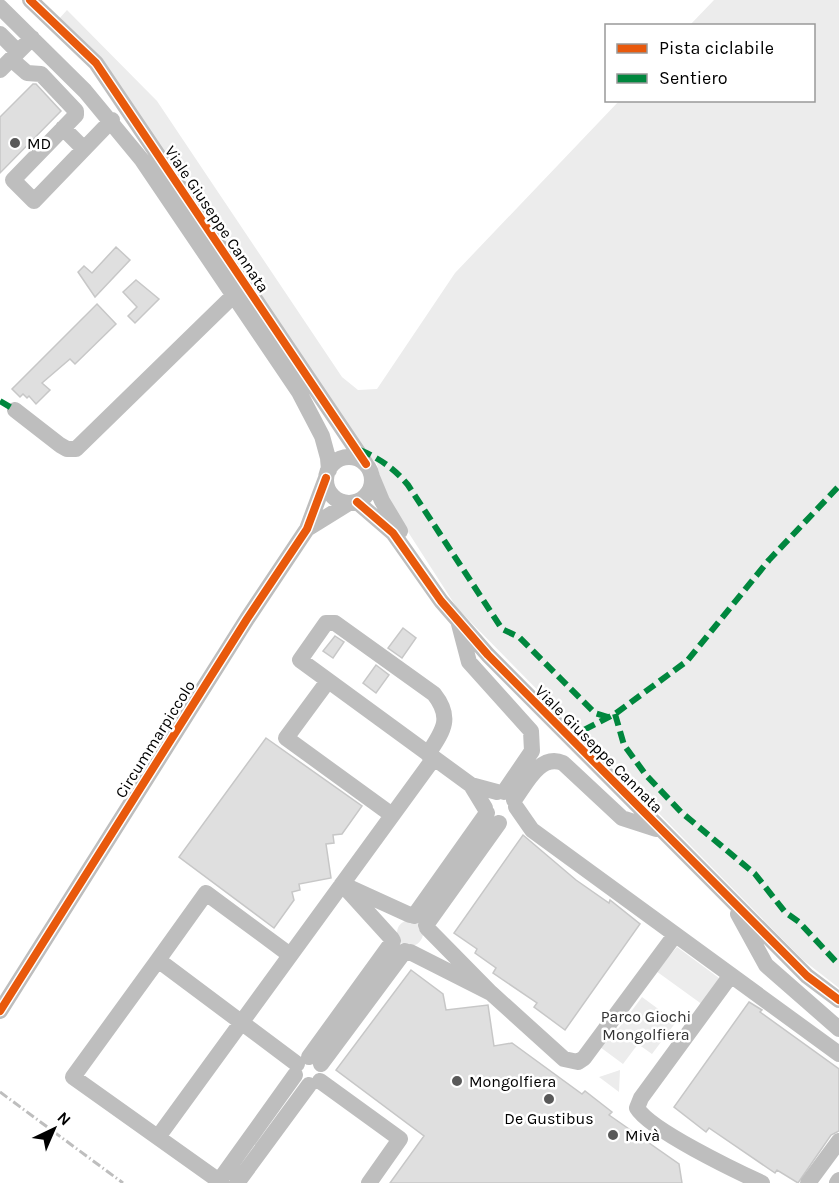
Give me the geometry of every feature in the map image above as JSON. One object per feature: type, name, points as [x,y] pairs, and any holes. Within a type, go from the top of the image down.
[{"type":"street","name":"Viale Giuseppe Cannata","points":[[30,0],[96,63],[369,471],[382,501],[441,601]]},
{"type":"street","name":"Viale Giuseppe Cannata","points":[[0,7],[112,120],[234,295],[313,416],[328,458],[327,474]]},
{"type":"street","points":[[0,34],[10,60],[27,74],[41,74],[72,105],[75,115],[13,180],[34,201],[112,120]]},
{"type":"street","points":[[10,60],[32,38]]},
{"type":"street","points":[[63,128],[84,149]]},
{"type":"street","points":[[15,410],[60,444],[68,449],[76,449],[234,295]]},
{"type":"street","points":[[353,458],[369,471],[369,492],[353,503],[335,498],[330,493],[327,474],[339,460],[353,458]]},
{"type":"street","name":"Circummarpiccolo","points":[[0,1011],[240,629],[307,529],[327,474]]},
{"type":"street","name":"Viale Giuseppe Cannata","points":[[353,503],[393,532],[441,601],[458,621],[618,788],[807,976],[839,1000]]},
{"type":"street","name":"Circummarpiccolo","points":[[307,529],[353,503]]},
{"type":"street","points":[[458,621],[469,662],[531,731],[532,751],[508,798],[513,816],[494,816]]},
{"type":"street","points":[[158,1137],[392,815],[431,756],[445,722],[442,705],[434,694],[335,623],[326,623],[300,660],[328,681],[431,756],[471,785],[508,798],[532,830]]},
{"type":"street","points":[[481,678],[479,667],[483,662],[494,661]]},
{"type":"street","points":[[328,681],[286,738],[392,815]]},
{"type":"street","points":[[494,816],[489,798],[508,798],[539,767],[548,760],[556,759],[622,818],[662,832]]},
{"type":"street","points":[[471,785],[494,816],[532,830],[839,1054]]},
{"type":"street","points":[[603,801],[614,805],[618,803],[622,795],[618,788]]},
{"type":"street","points":[[290,955],[206,893],[73,1077],[221,1182],[306,1065],[400,946],[424,945],[419,921],[494,816]]},
{"type":"street","points":[[342,884],[419,921],[491,993],[557,1053],[572,1063],[584,1059],[675,934]]},
{"type":"street","points":[[342,884],[400,946],[491,993]]},
{"type":"street","points":[[732,903],[760,958],[839,1029]]},
{"type":"street","points":[[400,946],[392,929],[397,921],[419,921]]},
{"type":"street","points":[[782,980],[770,963],[774,955],[786,955]]},
{"type":"street","points":[[158,960],[242,1022],[306,1065],[323,1072],[237,1183]]},
{"type":"street","points":[[731,975],[641,1098],[637,1108],[654,1124],[743,1178],[762,1183]]},
{"type":"street","points":[[306,1065],[301,1083],[314,1083],[400,1139],[369,1183]]},
{"type":"street","points":[[808,1183],[839,1140]]},
{"type":"green space","points":[[714,0],[839,0],[839,988],[803,960],[457,608],[383,493],[377,464],[351,436],[58,20],[67,10],[157,101],[342,377],[358,390],[377,389],[455,273],[618,102],[815,102],[815,24],[691,24]]},
{"type":"green space","points":[[410,920],[419,924],[423,933],[419,942],[410,946],[401,942],[397,933],[401,924]]},
{"type":"green space","points":[[677,947],[719,978],[703,1005],[656,971]]},
{"type":"green space","name":"Parco Giochi Mongolfiera","points":[[642,997],[676,1022],[652,1054],[638,1044],[623,1064],[600,1047],[614,1027],[618,1029]]},
{"type":"green space","points":[[620,1070],[619,1092],[599,1077]]},
{"type":"building","name":"MD","points":[[33,84],[36,84],[61,111],[0,173],[0,117]]},
{"type":"building","points":[[116,247],[130,260],[95,297],[78,272],[84,266],[92,273]]},
{"type":"building","points":[[136,280],[159,299],[135,323],[128,316],[137,307],[123,292]]},
{"type":"building","points":[[97,304],[116,324],[75,364],[70,359],[42,383],[50,390],[36,404],[29,396],[27,398],[23,394],[20,397],[12,389]]},
{"type":"building","points":[[403,628],[416,638],[402,658],[388,648]]},
{"type":"building","points":[[335,636],[344,642],[333,658],[323,651]]},
{"type":"building","points":[[376,665],[389,675],[376,693],[363,683]]},
{"type":"building","points":[[266,738],[362,806],[342,834],[333,835],[334,843],[326,844],[331,878],[299,884],[300,890],[292,892],[294,900],[274,928],[179,857]]},
{"type":"building","points":[[523,835],[576,880],[609,903],[610,900],[640,924],[565,1030],[534,1007],[537,1003],[493,973],[496,968],[475,953],[477,949],[454,933]]},
{"type":"building","name":"Mongolfiera","points":[[411,970],[443,994],[446,1010],[488,1005],[494,1046],[512,1043],[582,1094],[585,1091],[612,1112],[609,1115],[679,1164],[682,1183],[390,1183],[424,1136],[336,1070]]},
{"type":"building","points":[[749,1002],[839,1069],[839,1131],[831,1135],[798,1183],[777,1170],[775,1173],[709,1128],[706,1132],[674,1107]]},
{"type":"railway","points":[[0,1092],[123,1183]]},
{"type":"marked path","points":[[0,401],[15,410]]},
{"type":"marked path","points":[[360,450],[386,464],[408,485],[502,629],[519,637],[595,713],[608,717]]},
{"type":"marked path","points":[[568,738],[615,714],[687,661],[769,560],[839,486]]},
{"type":"marked path","points":[[615,714],[624,745],[646,775],[681,812],[755,874],[785,912],[799,922],[839,965]]},
{"type":"cycle path","points":[[30,0],[96,63],[366,464]]},
{"type":"cycle path","points":[[0,1011],[247,619],[307,529],[326,478]]},
{"type":"cycle path","points":[[357,502],[393,533],[441,601],[488,655],[807,976],[839,1000]]},
{"type":"place","name":"MD","points":[[15,143]]},
{"type":"place","name":"Mongolfiera","points":[[457,1081]]},
{"type":"place","name":"De Gustibus","points":[[549,1099]]},
{"type":"place","name":"Mivà","points":[[613,1135]]}]
